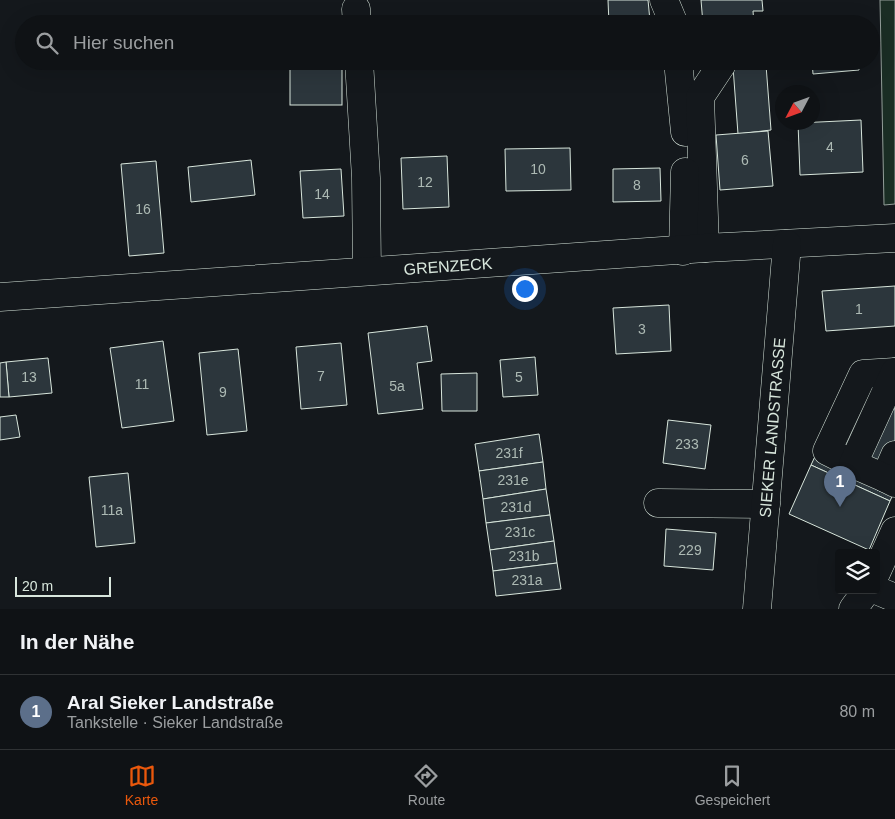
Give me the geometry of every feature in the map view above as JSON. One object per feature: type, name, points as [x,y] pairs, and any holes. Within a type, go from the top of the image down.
[{"type":"street","points":[[664,0],[670,15]]},
{"type":"street","points":[[360,70],[366,178],[367,271]]},
{"type":"street","points":[[679,70],[694,250]]},
{"type":"street","points":[[694,250],[700,97],[718,70]]},
{"type":"street","name":"GRENZECK","points":[[0,297],[367,271],[895,238]]},
{"type":"street","name":"SIEKER LANDSTRASSE","points":[[757,609],[787,244]]},
{"type":"street","points":[[892,472],[853,464],[895,372]]},
{"type":"street","points":[[658,503],[766,504]]},
{"type":"street","points":[[880,564],[895,531]]},
{"type":"street","points":[[880,592],[895,598]]},
{"type":"green space","points":[[880,0],[895,0],[895,204],[884,205]]},
{"type":"building","points":[[608,0],[648,0],[649,15],[609,15]]},
{"type":"building","points":[[701,0],[762,0],[763,11],[753,11],[753,15],[702,15]]},
{"type":"building","points":[[290,70],[342,70],[342,105],[290,105]]},
{"type":"building","points":[[733,70],[766,70],[771,130],[738,134]]},
{"type":"building","points":[[813,70],[859,70],[813,74]]},
{"type":"building","points":[[861,120],[863,172],[800,175],[798,130],[820,130],[820,122]]},
{"type":"building","points":[[768,131],[773,186],[720,190],[716,135]]},
{"type":"building","points":[[570,148],[571,190],[506,191],[505,149]]},
{"type":"building","points":[[447,156],[449,207],[403,209],[401,158]]},
{"type":"building","points":[[251,160],[255,195],[191,202],[188,167]]},
{"type":"building","points":[[156,161],[164,253],[129,256],[121,164]]},
{"type":"building","points":[[660,168],[661,201],[613,202],[613,169]]},
{"type":"building","points":[[341,169],[344,216],[303,218],[300,171]]},
{"type":"building","points":[[895,286],[895,326],[826,331],[822,291]]},
{"type":"building","points":[[669,305],[671,351],[616,354],[613,308]]},
{"type":"building","points":[[427,326],[432,361],[417,363],[423,409],[378,414],[368,333]]},
{"type":"building","points":[[163,341],[174,421],[122,428],[110,348]]},
{"type":"building","points":[[341,343],[347,405],[301,409],[296,347]]},
{"type":"building","points":[[238,349],[247,431],[207,435],[199,353]]},
{"type":"building","points":[[535,357],[538,395],[503,397],[500,360]]},
{"type":"building","points":[[48,358],[52,393],[9,397],[6,362]]},
{"type":"building","points":[[6,362],[9,397],[0,397],[0,363]]},
{"type":"building","points":[[477,373],[477,411],[442,411],[441,374]]},
{"type":"building","points":[[847,388],[895,409],[895,490],[890,501],[811,465]]},
{"type":"building","points":[[16,415],[20,437],[0,440],[0,417]]},
{"type":"building","points":[[668,420],[711,425],[705,469],[663,463]]},
{"type":"building","points":[[539,434],[543,462],[479,471],[475,444]]},
{"type":"building","points":[[543,462],[546,489],[483,499],[479,471]]},
{"type":"building","points":[[811,465],[890,501],[869,549],[789,514]]},
{"type":"building","points":[[128,473],[135,543],[96,547],[89,477]]},
{"type":"building","points":[[546,489],[550,515],[486,523],[483,499]]},
{"type":"building","points":[[550,515],[554,541],[490,550],[486,523]]},
{"type":"building","points":[[666,529],[716,533],[713,570],[664,566]]},
{"type":"building","points":[[554,541],[557,563],[493,571],[490,550]]},
{"type":"building","points":[[557,563],[561,589],[496,596],[493,571]]},
{"type":"place","name":"Aral Sieker Landstraße","points":[[840,507]]}]
